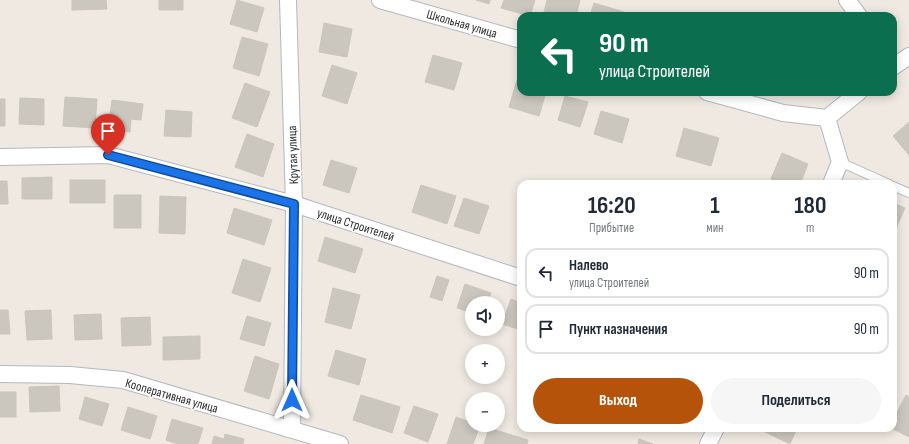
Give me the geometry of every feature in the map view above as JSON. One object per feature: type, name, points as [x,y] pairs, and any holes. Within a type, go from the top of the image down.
[{"type":"street","name":"Крутая улица","points":[[288,0],[294,204],[292,430]]},
{"type":"street","name":"Школьная улица","points":[[380,0],[517,39]]},
{"type":"street","points":[[847,0],[856,12]]},
{"type":"street","points":[[897,64],[909,56]]},
{"type":"street","points":[[721,96],[783,113],[827,118],[854,96]]},
{"type":"street","points":[[827,118],[840,162],[833,180]]},
{"type":"street","name":"улица Строителей","points":[[0,157],[108,155],[294,204],[517,277]]},
{"type":"street","name":"Кооперативная улица","points":[[0,374],[70,375],[123,380],[340,444]]},
{"type":"street","points":[[708,444],[714,432]]},
{"type":"lane","points":[[840,162],[880,180]]},
{"type":"lane","points":[[897,188],[909,193]]},
{"type":"building","points":[[72,0],[106,0],[107,9],[72,10]]},
{"type":"building","points":[[159,0],[183,0],[183,10],[159,10]]},
{"type":"building","points":[[237,0],[264,8],[257,32],[230,24]]},
{"type":"building","points":[[476,0],[490,0],[489,4]]},
{"type":"building","points":[[504,0],[535,0],[531,12],[517,12],[501,8]]},
{"type":"building","points":[[547,0],[580,0],[577,12],[544,12]]},
{"type":"building","points":[[594,3],[624,12],[591,12]]},
{"type":"building","points":[[324,23],[352,29],[347,57],[319,52]]},
{"type":"building","points":[[242,37],[268,44],[259,76],[233,68]]},
{"type":"building","points":[[433,55],[462,63],[454,90],[425,82]]},
{"type":"building","points":[[332,65],[357,73],[347,104],[322,96]]},
{"type":"building","points":[[517,80],[517,96],[545,96],[539,116],[509,107]]},
{"type":"building","points":[[245,83],[270,92],[257,127],[232,118]]},
{"type":"building","points":[[565,96],[588,102],[580,127],[558,120]]},
{"type":"building","points":[[65,97],[97,99],[95,128],[63,126]]},
{"type":"building","points":[[20,98],[44,99],[44,125],[19,124]]},
{"type":"building","points":[[0,99],[5,99],[5,126],[0,126]]},
{"type":"building","points":[[112,100],[143,104],[141,120],[131,119],[130,132],[108,129]]},
{"type":"building","points":[[166,110],[192,112],[191,137],[164,136]]},
{"type":"building","points":[[601,111],[629,119],[622,143],[594,134]]},
{"type":"building","points":[[909,122],[909,155],[893,136]]},
{"type":"building","points":[[684,128],[719,138],[711,166],[676,156]]},
{"type":"building","points":[[247,134],[274,144],[263,177],[235,167]]},
{"type":"building","points":[[782,153],[808,164],[802,180],[771,179]]},
{"type":"building","points":[[331,160],[357,168],[349,193],[323,185]]},
{"type":"building","points":[[52,177],[52,199],[22,199],[22,178]]},
{"type":"building","points":[[70,180],[105,180],[105,203],[70,203]]},
{"type":"building","points":[[0,181],[7,181],[8,204],[0,204]]},
{"type":"building","points":[[421,185],[456,196],[447,224],[412,212]]},
{"type":"building","points":[[114,195],[141,195],[141,228],[114,228]]},
{"type":"building","points":[[160,196],[186,197],[185,234],[159,233]]},
{"type":"building","points":[[464,198],[489,206],[479,234],[454,226]]},
{"type":"building","points":[[897,205],[905,208],[897,226]]},
{"type":"building","points":[[234,208],[272,220],[264,245],[227,233]]},
{"type":"building","points":[[325,237],[363,249],[355,273],[318,261]]},
{"type":"building","points":[[243,259],[271,268],[260,302],[232,293]]},
{"type":"building","points":[[437,276],[449,280],[442,301],[430,297]]},
{"type":"building","points":[[465,284],[491,293],[490,296],[465,296],[465,311],[457,308]]},
{"type":"building","points":[[333,288],[360,295],[351,329],[325,322]]},
{"type":"building","points":[[511,299],[517,301],[517,329],[505,325],[505,316]]},
{"type":"building","points":[[0,310],[8,310],[10,334],[0,334]]},
{"type":"building","points":[[51,310],[52,339],[27,340],[25,311]]},
{"type":"building","points":[[101,314],[102,339],[75,340],[74,315]]},
{"type":"building","points":[[247,316],[271,323],[264,346],[240,339]]},
{"type":"building","points":[[150,317],[151,345],[122,346],[121,318]]},
{"type":"building","points":[[200,336],[200,359],[163,360],[163,337]]},
{"type":"building","points":[[336,350],[366,359],[359,385],[328,376]]},
{"type":"building","points":[[255,356],[279,364],[269,399],[244,391]]},
{"type":"building","points":[[59,386],[60,411],[30,412],[29,387]]},
{"type":"building","points":[[0,392],[16,392],[16,417],[0,417]]},
{"type":"building","points":[[361,395],[400,407],[392,433],[353,420]]},
{"type":"building","points":[[906,395],[909,397],[909,437],[897,431],[897,412]]},
{"type":"building","points":[[85,397],[109,404],[102,426],[79,419]]},
{"type":"building","points":[[414,406],[438,414],[428,442],[404,433]]},
{"type":"building","points":[[128,407],[157,416],[150,439],[121,430]]},
{"type":"building","points":[[456,417],[465,420],[465,432],[477,432],[473,444],[447,444]]},
{"type":"building","points":[[172,419],[203,428],[198,444],[178,444],[166,440]]},
{"type":"building","points":[[488,432],[502,432],[528,440],[527,444],[484,444]]},
{"type":"building","points":[[765,432],[795,432],[790,444]]},
{"type":"building","points":[[225,434],[244,439],[243,444],[212,444],[214,436],[224,439]]},
{"type":"building","points":[[639,439],[653,444],[638,444]]},
{"type":"route","points":[[108,155],[294,204],[292,400]]}]
